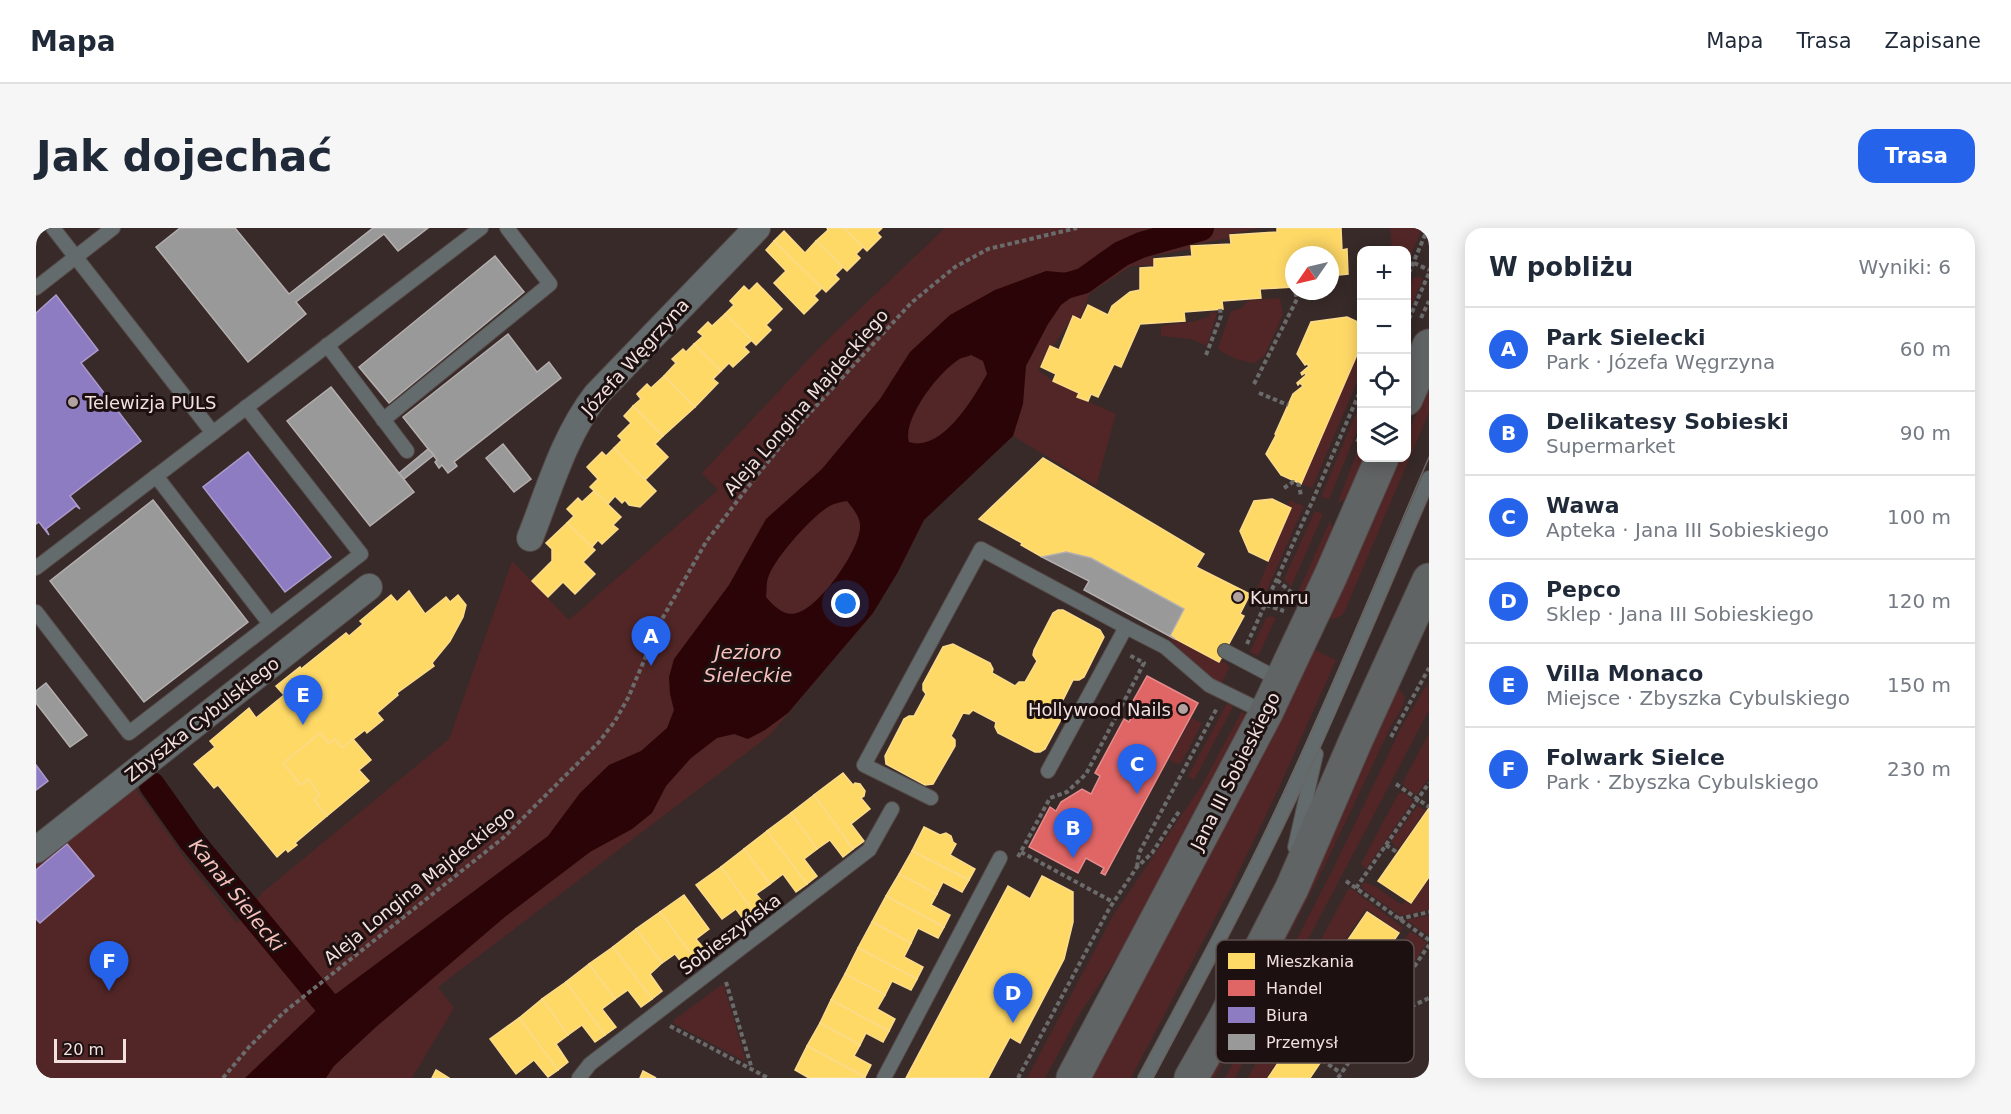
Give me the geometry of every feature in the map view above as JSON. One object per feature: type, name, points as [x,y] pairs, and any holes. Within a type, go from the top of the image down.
[{"type":"main road","points":[[1411,389],[1429,346]]},
{"type":"main road","name":"Jana III Sobieskiego","points":[[1073,1078],[1282,681],[1380,462]]},
{"type":"main road","points":[[1265,940],[1316,837],[1356,740],[1423,613],[1429,580]]},
{"type":"main road","points":[[1191,1078],[1216,1034]]},
{"type":"street","name":"Józefa Węgrzyna","points":[[530,538],[573,430],[583,412],[643,345],[757,228]]},
{"type":"street","name":"Zbyszka Cybulskiego","points":[[36,850],[369,587]]},
{"type":"lane","points":[[53,228],[213,433]]},
{"type":"lane","points":[[36,288],[113,228]]},
{"type":"lane","points":[[36,568],[481,228]]},
{"type":"lane","points":[[383,420],[550,284],[507,228]]},
{"type":"lane","points":[[327,345],[407,451]]},
{"type":"lane","points":[[36,612],[129,733],[361,554],[246,407]]},
{"type":"lane","points":[[156,476],[270,624]]},
{"type":"lane","points":[[1218,940],[1258,863],[1321,729],[1429,478]]},
{"type":"lane","points":[[931,798],[864,765],[981,549],[1165,647],[1209,685],[1266,713]]},
{"type":"lane","points":[[1048,771],[1126,627]]},
{"type":"lane","points":[[1225,651],[1282,681]]},
{"type":"lane","points":[[1282,907],[1321,729]]},
{"type":"lane","name":"Sobieszyńska","points":[[579,1078],[590,1064],[869,850],[892,809]]},
{"type":"lane","points":[[884,1078],[1000,858]]},
{"type":"lane","points":[[1145,1078],[1216,943]]},
{"type":"path","name":"Aleja Longina Majdeckiego","points":[[223,1078],[249,1047],[298,1000],[503,838],[599,742],[615,721],[628,698],[662,619],[706,542],[754,478],[794,431],[911,303],[955,267],[979,253],[1005,244],[1077,228]]},
{"type":"path","points":[[1411,270],[1428,228]]},
{"type":"path","points":[[1411,316],[1429,271],[1414,263]]},
{"type":"path","points":[[1254,384],[1296,300]]},
{"type":"path","points":[[1206,355],[1221,316],[1220,309]]},
{"type":"path","points":[[1259,393],[1288,405]]},
{"type":"path","points":[[1240,659],[1357,398]]},
{"type":"path","points":[[1284,488],[1293,482],[1299,485],[1300,496]]},
{"type":"path","points":[[1277,580],[1293,593]]},
{"type":"path","points":[[1000,858],[1013,866],[1050,798],[1067,792],[1086,774],[1144,663],[1115,648]]},
{"type":"path","points":[[1018,1078],[1113,902],[1137,867],[1138,853],[1224,693]]},
{"type":"path","points":[[1356,888],[1429,783]]},
{"type":"path","points":[[1396,784],[1429,807]]},
{"type":"path","points":[[1386,845],[1398,853]]},
{"type":"path","points":[[1021,852],[1113,902]]},
{"type":"path","points":[[1346,881],[1429,940]]},
{"type":"path","points":[[1399,919],[1429,912]]},
{"type":"path","points":[[1414,967],[1429,945]]},
{"type":"path","points":[[721,964],[752,1070]]},
{"type":"path","points":[[1414,1005],[1429,998]]},
{"type":"path","points":[[652,1017],[768,1078]]},
{"type":"path","points":[[1326,1063],[1341,1073]]},
{"type":"path","points":[[1338,1078],[1348,1063]]},
{"type":"shaded area","points":[[945,228],[1260,228],[1229,234],[1229,238],[1191,245],[1191,249],[1153,256],[1153,265],[1131,266],[1090,293],[1080,318],[1072,315],[1053,346],[1050,345],[1038,370],[1053,381],[1079,393],[1078,397],[1116,414],[1096,486],[1013,436],[924,520],[898,572],[873,613],[770,735],[438,987],[454,1008],[412,1078],[36,1078],[36,857],[130,780],[187,861],[237,923],[263,892],[449,739],[512,561],[569,620],[718,490],[702,473],[822,345]]},
{"type":"shaded area","points":[[1390,228],[1422,228],[1411,255],[1411,246],[1392,246]]},
{"type":"shaded area","points":[[1413,278],[1423,278],[1411,307],[1411,284]]},
{"type":"shaded area","points":[[1280,299],[1283,314],[1265,355],[1255,363],[1235,358],[1218,348],[1231,311],[1242,308],[1247,301]]},
{"type":"shaded area","points":[[1210,312],[1217,313],[1207,346],[1191,339],[1161,336],[1161,326],[1196,321],[1209,316]]},
{"type":"shaded area","points":[[1357,352],[1357,381],[1312,488],[1301,484]]},
{"type":"shaded area","points":[[1429,383],[1429,412],[1411,454],[1411,426]]},
{"type":"shaded area","points":[[1357,411],[1357,432],[1329,499],[1321,497]]},
{"type":"shaded area","points":[[1357,452],[1357,462],[1364,462],[1355,478],[1356,481],[1349,498],[1338,502]]},
{"type":"shaded area","points":[[1395,462],[1408,462],[1343,615],[1333,619],[1328,617]]},
{"type":"shaded area","points":[[1289,500],[1304,506],[1262,601],[1254,597],[1291,508],[1288,506]]},
{"type":"shaded area","points":[[1315,511],[1323,514],[1291,587],[1284,579]]},
{"type":"shaded area","points":[[1330,521],[1334,533],[1299,604],[1295,599]]},
{"type":"shaded area","points":[[1271,616],[1276,618],[1258,656],[1250,652],[1266,618]]},
{"type":"shaded area","points":[[1167,636],[1230,666],[1222,683],[1202,672]]},
{"type":"shaded area","points":[[1313,649],[1336,660],[1231,888],[1131,1078],[1090,1078]]},
{"type":"shaded area","points":[[1428,683],[1429,710],[1308,940],[1296,940],[1333,869],[1401,728]]},
{"type":"shaded area","points":[[1397,686],[1405,697],[1403,706],[1392,724],[1286,940],[1275,940]]},
{"type":"shaded area","points":[[1227,703],[1233,707],[1194,780],[1188,776]]},
{"type":"shaded area","points":[[1242,711],[1248,718],[1239,735],[1235,736],[1136,929],[1079,1015],[1045,1078],[1027,1078],[1114,914],[1202,785]]},
{"type":"shaded area","points":[[1192,718],[1202,723],[1181,763],[1177,764],[1169,760]]},
{"type":"shaded area","points":[[1429,733],[1429,778],[1416,795],[1405,787],[1403,782]]},
{"type":"shaded area","points":[[1403,792],[1413,801],[1366,869],[1361,864],[1398,794]]},
{"type":"shaded area","points":[[1417,806],[1426,810],[1398,849],[1391,842]]},
{"type":"shaded area","points":[[1429,879],[1429,910],[1401,916],[1361,886],[1365,882],[1402,905],[1405,901],[1411,905]]},
{"type":"shaded area","points":[[1348,889],[1352,889],[1403,928],[1400,932],[1366,909],[1345,940],[1321,940]]},
{"type":"shaded area","points":[[1429,915],[1429,936],[1406,920]]},
{"type":"shaded area","points":[[1412,932],[1426,942],[1414,962],[1414,940],[1404,940]]},
{"type":"shaded area","points":[[721,985],[724,986],[746,1062],[673,1023]]},
{"type":"shaded area","points":[[1216,1061],[1222,1063],[1214,1078],[1208,1078]]},
{"type":"shaded area","points":[[1233,1063],[1243,1063],[1235,1078],[1225,1078]]},
{"type":"shaded area","points":[[1256,1063],[1276,1063],[1266,1078],[1248,1078]]},
{"type":"water","name":"Jezioro Sieleckie","points":[[1046,271],[1080,274],[1085,287],[1061,305],[1048,324],[1026,366],[1023,404],[1013,436],[924,520],[898,572],[873,613],[788,713],[748,739],[734,734],[717,738],[691,758],[666,786],[652,813],[632,829],[590,852],[506,916],[376,1027],[334,1066],[326,1078],[245,1078],[325,1002],[548,836],[580,793],[609,765],[641,751],[667,728],[674,710],[669,677],[674,659],[729,585],[766,519],[822,469],[880,399],[910,352],[950,315],[995,290]],"holes":[[[971,355],[983,361],[987,374],[965,409],[956,421],[933,439],[921,443],[909,442],[908,432],[911,421],[932,385],[950,366]],[[847,501],[860,522],[859,535],[847,562],[827,589],[806,609],[792,614],[780,610],[766,597],[767,580],[771,570],[792,541],[818,514],[833,505]]]},
{"type":"building: Mieszkania","points":[[827,228],[844,228],[863,247],[856,254],[860,258],[847,271],[816,241],[828,230]]},
{"type":"building: Mieszkania","points":[[844,228],[882,228],[877,233],[881,237],[867,251]]},
{"type":"building: Mieszkania","points":[[1277,228],[1341,228],[1342,250],[1347,249],[1348,274],[1339,275],[1339,246],[1285,246],[1285,288],[1260,289],[1261,298],[1222,301],[1223,309],[1184,312],[1185,321],[1140,324],[1121,367],[1114,364],[1098,397],[1091,394],[1088,401],[1077,397],[1079,393],[1053,381],[1056,374],[1041,367],[1050,346],[1059,350],[1073,316],[1081,320],[1088,305],[1108,315],[1112,306],[1130,292],[1140,290],[1140,268],[1154,267],[1154,259],[1192,256],[1191,246],[1231,244],[1230,235],[1277,232]]},
{"type":"building: Mieszkania","points":[[784,231],[805,253],[816,241],[843,267],[835,275],[839,279],[826,292],[774,241]]},
{"type":"building: Mieszkania","points":[[774,241],[822,288],[814,296],[818,300],[804,314],[774,283],[786,271],[766,250]]},
{"type":"building: Mieszkania","points":[[757,283],[782,309],[766,325],[771,330],[756,345],[725,314],[734,305],[730,301],[744,286],[749,291]]},
{"type":"building: Mieszkania","points":[[725,314],[752,340],[744,347],[749,352],[733,367],[729,363],[721,371],[694,344],[703,336],[698,332],[708,322],[712,326]]},
{"type":"building: Mieszkania","points":[[1347,317],[1357,322],[1357,355],[1301,484],[1281,475],[1266,454],[1293,394],[1303,386],[1297,383],[1306,375],[1301,373],[1309,366],[1305,365],[1297,354],[1311,322]]},
{"type":"building: Mieszkania","points":[[694,344],[721,371],[713,379],[718,383],[695,407],[664,376],[676,363],[672,359],[683,349],[686,352]]},
{"type":"building: Mieszkania","points":[[664,376],[695,407],[663,436],[633,406],[641,399],[637,394],[647,384],[651,388]]},
{"type":"building: Mieszkania","points":[[633,406],[663,436],[655,444],[668,457],[645,480],[614,448],[622,440],[618,436],[631,423],[624,416]]},
{"type":"building: Mieszkania","points":[[614,448],[656,491],[640,507],[629,505],[625,500],[622,503],[615,496],[608,504],[590,487],[598,479],[587,467],[602,452],[606,456]]},
{"type":"building: Mieszkania","points":[[1043,458],[1204,554],[1196,567],[1250,594],[1240,614],[1244,616],[1219,662],[1170,636],[1184,609],[1091,558],[1066,552],[1042,557],[979,519]]},
{"type":"building: Mieszkania","points":[[594,491],[621,517],[613,525],[618,529],[602,544],[598,540],[592,547],[567,523],[574,516],[567,509],[578,498],[582,502]]},
{"type":"building: Mieszkania","points":[[1272,499],[1291,508],[1268,561],[1249,552],[1240,531],[1254,501]]},
{"type":"building: Mieszkania","points":[[567,523],[595,550],[583,562],[595,574],[575,594],[563,582],[548,597],[532,581],[552,561],[552,549],[546,543]]},
{"type":"building: Mieszkania","points":[[409,591],[425,614],[446,597],[450,602],[458,595],[466,605],[463,617],[450,641],[432,663],[434,666],[397,693],[398,695],[377,713],[383,720],[367,733],[365,730],[342,748],[335,739],[329,744],[320,733],[283,763],[301,785],[308,779],[320,795],[314,800],[327,816],[295,843],[297,845],[288,852],[286,849],[277,857],[218,785],[214,788],[194,764],[215,747],[210,741],[249,708],[256,718],[284,695],[276,686],[346,633],[349,636],[363,624],[360,621],[391,595],[397,602]]},
{"type":"building: Mieszkania","points":[[1063,610],[1100,630],[1104,637],[1084,677],[1073,680],[1062,702],[1065,712],[1045,749],[1035,752],[998,733],[995,727],[996,722],[973,710],[969,714],[963,713],[951,736],[955,740],[955,746],[933,784],[925,785],[886,764],[885,756],[904,719],[914,716],[926,694],[923,684],[943,647],[953,644],[990,663],[992,673],[1015,686],[1019,682],[1025,682],[1037,661],[1033,655],[1034,650],[1053,613]]},
{"type":"building: Mieszkania","points":[[320,733],[329,744],[335,739],[342,748],[353,739],[371,760],[359,770],[369,781],[327,816],[314,800],[320,795],[308,779],[301,785],[283,763]]},
{"type":"building: Mieszkania","points":[[843,773],[853,785],[860,784],[865,791],[861,798],[870,809],[851,824],[864,841],[853,849],[814,795]]},
{"type":"building: Mieszkania","points":[[814,795],[853,849],[843,857],[830,840],[817,849],[791,813]]},
{"type":"building: Mieszkania","points":[[1429,808],[1429,877],[1411,903],[1378,881]]},
{"type":"building: Mieszkania","points":[[791,813],[817,849],[804,859],[817,876],[807,884],[767,831]]},
{"type":"building: Mieszkania","points":[[924,827],[940,835],[946,833],[951,836],[956,844],[950,855],[975,869],[969,880],[912,851]]},
{"type":"building: Mieszkania","points":[[767,831],[807,884],[796,892],[783,874],[770,884],[744,849]]},
{"type":"building: Mieszkania","points":[[744,849],[770,884],[756,894],[770,911],[759,919],[721,867]]},
{"type":"building: Mieszkania","points":[[912,851],[969,880],[962,892],[943,882],[937,894],[899,874]]},
{"type":"building: Mieszkania","points":[[721,867],[759,919],[749,927],[736,909],[722,919],[696,885]]},
{"type":"building: Mieszkania","points":[[899,874],[937,894],[931,905],[950,915],[944,927],[886,896]]},
{"type":"building: Mieszkania","points":[[1042,876],[1073,892],[1073,922],[1064,959],[1020,1043],[1010,1037],[988,1078],[906,1078],[1008,886],[1030,899]]},
{"type":"building: Mieszkania","points":[[684,895],[709,929],[696,939],[710,956],[699,964],[660,912]]},
{"type":"building: Mieszkania","points":[[886,896],[944,927],[938,938],[918,928],[911,943],[872,922]]},
{"type":"building: Mieszkania","points":[[660,912],[699,964],[689,972],[675,954],[662,963],[636,929]]},
{"type":"building: Mieszkania","points":[[1367,912],[1399,933],[1394,940],[1348,940]]},
{"type":"building: Mieszkania","points":[[872,922],[911,943],[904,957],[923,967],[917,979],[858,948]]},
{"type":"building: Mieszkania","points":[[636,929],[662,963],[650,974],[662,991],[652,999],[613,947]]},
{"type":"building: Mieszkania","points":[[613,947],[652,999],[641,1007],[628,990],[615,999],[589,964]]},
{"type":"building: Mieszkania","points":[[858,948],[917,979],[911,990],[892,981],[885,995],[845,974]]},
{"type":"building: Mieszkania","points":[[589,964],[615,999],[602,1009],[616,1027],[605,1035],[566,982]]},
{"type":"building: Mieszkania","points":[[845,974],[885,995],[877,1009],[895,1019],[889,1031],[831,1000]]},
{"type":"building: Mieszkania","points":[[566,982],[605,1035],[595,1042],[582,1025],[568,1035],[542,999]]},
{"type":"building: Mieszkania","points":[[542,999],[568,1035],[556,1044],[568,1062],[558,1070],[519,1018]]},
{"type":"building: Mieszkania","points":[[831,1000],[889,1031],[883,1042],[866,1033],[860,1045],[820,1023]]},
{"type":"building: Mieszkania","points":[[519,1018],[558,1070],[548,1077],[534,1060],[516,1074],[490,1039]]},
{"type":"building: Mieszkania","points":[[820,1023],[860,1045],[854,1056],[871,1065],[865,1077],[807,1046]]},
{"type":"building: Mieszkania","points":[[807,1046],[865,1077],[809,1078],[795,1070]]},
{"type":"building: Mieszkania","points":[[1278,1063],[1320,1063],[1310,1078],[1268,1078]]},
{"type":"building: Mieszkania","points":[[436,1070],[449,1078],[432,1078]]},
{"type":"building: Mieszkania","points":[[643,1071],[656,1078],[640,1078]]},
{"type":"building: Handel","points":[[1147,676],[1198,703],[1105,875],[1101,873],[1104,868],[1086,858],[1078,873],[1029,847],[1050,807],[1056,811],[1061,802],[1082,789],[1091,794],[1100,776],[1095,773],[1124,719],[1129,722],[1138,704],[1133,701]]},
{"type":"building: Biura","name":"Telewizja PULS","points":[[56,295],[98,350],[81,363],[141,441],[70,496],[80,509],[76,506],[46,529],[49,535],[39,522],[36,524],[36,313]]},
{"type":"building: Biura","points":[[248,452],[331,557],[285,592],[203,487]]},
{"type":"building: Biura","points":[[36,765],[48,781],[36,790]]},
{"type":"building: Biura","points":[[67,844],[94,876],[40,923],[36,919],[36,870]]},
{"type":"building: Przemysł","points":[[180,228],[235,228],[289,294],[373,228],[428,228],[398,251],[384,234],[296,302],[306,314],[248,362],[156,247]]},
{"type":"building: Przemysł","points":[[495,256],[524,292],[389,403],[359,367]]},
{"type":"building: Przemysł","points":[[508,334],[537,372],[549,362],[561,378],[454,462],[457,466],[448,473],[442,465],[439,468],[435,462],[437,460],[403,417]]},
{"type":"building: Przemysł","points":[[331,387],[414,492],[370,526],[287,421]]},
{"type":"building: Przemysł","points":[[503,444],[531,479],[514,492],[486,458]]},
{"type":"building: Przemysł","points":[[428,449],[434,455],[404,479],[399,473]]},
{"type":"building: Przemysł","points":[[153,500],[248,622],[144,702],[50,581]]},
{"type":"building: Przemysł","points":[[1066,552],[1091,558],[1184,609],[1170,636],[1175,639],[1084,590],[1089,581],[1042,557]]},
{"type":"building: Przemysł","points":[[46,683],[87,735],[70,747],[36,703],[36,691]]},
{"type":"waterway","points":[[1051,290],[1083,281],[1121,254],[1141,245],[1201,228]]},
{"type":"waterway","name":"Kanał Sielecki","points":[[152,785],[191,840],[325,1002],[342,1021],[350,1014]]},
{"type":"tram line","points":[[1138,1078],[1267,828],[1330,690],[1429,457]]},
{"type":"tram line","points":[[1225,940],[1270,854],[1338,708],[1429,494]]},
{"type":"tram line","points":[[1153,1078],[1216,958]]},
{"type":"place","name":"Telewizja PULS","points":[[73,402]]},
{"type":"place","name":"Kumru","points":[[1238,597]]},
{"type":"place","name":"Park Sielecki","points":[[651,666]]},
{"type":"place","name":"Hollywood Nails","points":[[1183,709]]},
{"type":"place","name":"Villa Monaco","points":[[303,725]]},
{"type":"place","name":"Wawa","points":[[1137,794]]},
{"type":"place","name":"Delikatesy Sobieski","points":[[1073,858]]},
{"type":"place","name":"Folwark Sielce","points":[[109,991]]},
{"type":"place","name":"Pepco","points":[[1013,1023]]}]
